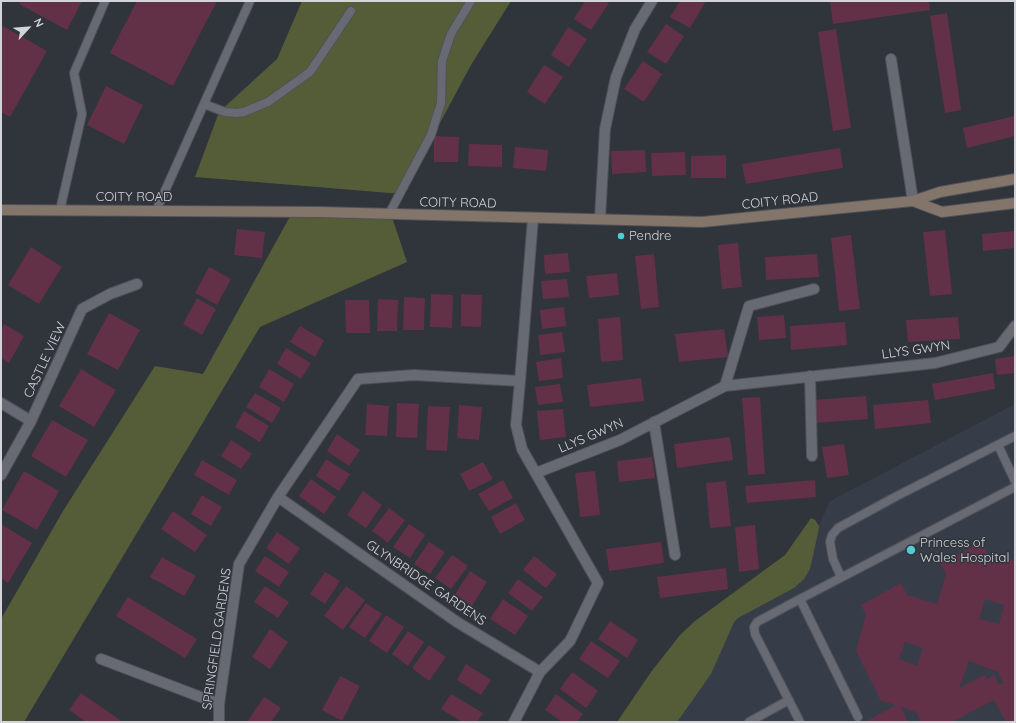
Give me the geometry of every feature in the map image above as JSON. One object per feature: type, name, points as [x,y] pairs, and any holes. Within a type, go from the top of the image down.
[{"type":"main road","name":"COITY ROAD","points":[[1,210],[156,210],[702,222],[913,201],[940,192],[1015,179]]},
{"type":"main road","name":"COITY ROAD","points":[[913,201],[942,212],[1015,203]]},
{"type":"street","points":[[600,219],[605,128],[616,77],[635,29],[652,1]]},
{"type":"street","points":[[891,59],[913,201]]},
{"type":"street","points":[[514,722],[540,672],[570,641],[598,583],[522,449],[516,425],[533,218]]},
{"type":"street","name":"CASTLE VIEW","points":[[1,475],[31,421],[82,309],[110,294],[137,284]]},
{"type":"street","points":[[726,386],[749,306],[814,289]]},
{"type":"street","name":"LLYS GWYN","points":[[536,473],[620,440],[726,386],[935,363],[999,347],[1015,326]]},
{"type":"street","points":[[278,497],[358,379],[414,375],[520,381]]},
{"type":"street","points":[[810,376],[812,456]]},
{"type":"street","points":[[1,403],[31,421]]},
{"type":"street","points":[[654,422],[675,555]]},
{"type":"street","name":"GLYNBRIDGE GARDENS","points":[[278,497],[457,622],[540,672]]},
{"type":"street","name":"SPRINGFIELD GARDENS","points":[[219,722],[219,704],[240,564],[278,497]]},
{"type":"street","points":[[101,659],[219,704]]},
{"type":"lane","points":[[60,210],[82,114],[74,73],[105,1]]},
{"type":"lane","points":[[156,210],[250,1]]},
{"type":"lane","points":[[389,214],[431,135],[441,103],[442,62],[451,34],[471,1]]},
{"type":"lane","points":[[204,104],[226,112],[244,112],[268,102],[310,72],[351,11]]},
{"type":"lane","points":[[841,577],[833,559],[830,542],[832,535],[838,528],[895,497],[1015,436]]},
{"type":"lane","points":[[998,445],[1015,480]]},
{"type":"lane","points":[[800,722],[755,634],[754,627],[757,622],[1015,487]]},
{"type":"lane","points":[[800,599],[858,717]]},
{"type":"lane","points":[[748,722],[789,700]]},
{"type":"shaded area","name":"Princess of Wales Hospital","points":[[1015,404],[1015,722],[659,722],[717,625],[797,574],[830,501]]},
{"type":"green space","points":[[302,1],[511,1],[471,65],[402,194],[195,177],[219,112],[277,59]]},
{"type":"green space","points":[[293,211],[391,214],[407,262],[260,327],[24,722],[1,722],[1,619],[63,511],[155,366],[203,374]]},
{"type":"green space","points":[[811,518],[815,520],[819,526],[810,569],[804,579],[794,588],[738,618],[734,622],[711,674],[677,722],[617,722],[651,672],[680,635],[695,621],[785,555]]},
{"type":"building","points":[[21,1],[82,1],[67,30],[19,4]]},
{"type":"building","points":[[137,1],[217,1],[173,86],[110,53]]},
{"type":"building","points":[[585,1],[605,1],[609,3],[591,30],[574,19]]},
{"type":"building","points":[[680,1],[706,1],[690,28],[670,17]]},
{"type":"building","points":[[929,1],[930,10],[833,24],[830,2]]},
{"type":"building","points":[[947,13],[961,110],[945,113],[930,16]]},
{"type":"building","points":[[666,24],[684,36],[666,64],[647,52]]},
{"type":"building","points":[[1,25],[47,51],[10,117],[1,112]]},
{"type":"building","points":[[568,27],[587,39],[569,67],[551,55]]},
{"type":"building","points":[[836,29],[851,128],[833,131],[818,32]]},
{"type":"building","points":[[643,61],[662,74],[644,102],[624,89]]},
{"type":"building","points":[[544,65],[563,77],[545,104],[527,92]]},
{"type":"building","points":[[106,86],[143,105],[124,144],[87,125]]},
{"type":"building","points":[[1015,116],[1015,136],[967,148],[963,128]]},
{"type":"building","points":[[434,136],[459,137],[458,162],[434,162]]},
{"type":"building","points":[[469,144],[502,145],[502,167],[468,166]]},
{"type":"building","points":[[515,147],[548,150],[546,171],[513,168]]},
{"type":"building","points":[[840,148],[843,168],[746,184],[742,164]]},
{"type":"building","points":[[645,150],[646,172],[612,174],[611,151]]},
{"type":"building","points":[[685,152],[686,175],[652,176],[651,153]]},
{"type":"building","points":[[726,155],[726,178],[691,178],[691,156]]},
{"type":"building","points":[[237,229],[265,232],[262,258],[234,255]]},
{"type":"building","points":[[945,230],[952,294],[930,296],[923,232]]},
{"type":"building","points":[[1015,231],[1015,248],[983,251],[982,234]]},
{"type":"building","points":[[851,235],[860,309],[839,311],[831,238]]},
{"type":"building","points":[[738,243],[742,287],[722,289],[718,245]]},
{"type":"building","points":[[31,247],[62,267],[39,304],[8,285]]},
{"type":"building","points":[[568,253],[570,272],[545,274],[544,255]]},
{"type":"building","points":[[654,254],[659,307],[641,309],[635,256]]},
{"type":"building","points":[[817,254],[819,277],[766,280],[765,257]]},
{"type":"building","points":[[209,267],[231,279],[217,305],[195,293]]},
{"type":"building","points":[[617,273],[619,295],[589,298],[586,276]]},
{"type":"building","points":[[567,279],[569,297],[543,299],[541,281]]},
{"type":"building","points":[[431,294],[453,295],[452,328],[430,327]]},
{"type":"building","points":[[461,294],[482,295],[481,327],[461,326]]},
{"type":"building","points":[[404,297],[425,298],[424,330],[403,330]]},
{"type":"building","points":[[197,298],[216,309],[202,335],[183,324]]},
{"type":"building","points":[[378,299],[398,300],[397,331],[377,331]]},
{"type":"building","points":[[345,300],[369,300],[370,333],[346,333]]},
{"type":"building","points":[[564,307],[566,326],[542,329],[540,310]]},
{"type":"building","points":[[109,313],[140,330],[118,370],[87,354]]},
{"type":"building","points":[[784,315],[786,338],[759,340],[757,317]]},
{"type":"building","points":[[620,317],[623,360],[601,362],[598,319]]},
{"type":"building","points":[[958,317],[960,339],[908,342],[906,320]]},
{"type":"building","points":[[845,322],[847,345],[791,350],[790,326]]},
{"type":"building","points":[[4,324],[24,336],[9,363],[1,358],[1,330]]},
{"type":"building","points":[[300,326],[324,340],[315,357],[290,342]]},
{"type":"building","points":[[724,329],[728,357],[679,362],[675,334]]},
{"type":"building","points":[[562,332],[565,352],[540,355],[538,335]]},
{"type":"building","points":[[286,348],[311,363],[301,379],[277,364]]},
{"type":"building","points":[[1015,356],[1015,373],[997,375],[995,359]]},
{"type":"building","points":[[561,358],[563,378],[539,381],[536,362]]},
{"type":"building","points":[[81,369],[116,390],[94,427],[59,406]]},
{"type":"building","points":[[269,369],[294,384],[284,402],[259,387]]},
{"type":"building","points":[[993,373],[995,389],[935,400],[932,384]]},
{"type":"building","points":[[641,378],[644,401],[590,407],[587,385]]},
{"type":"building","points":[[560,384],[563,402],[538,405],[535,387]]},
{"type":"building","points":[[255,393],[281,408],[272,423],[246,407]]},
{"type":"building","points":[[866,396],[868,419],[816,423],[814,400]]},
{"type":"building","points":[[760,397],[765,474],[748,475],[742,398]]},
{"type":"building","points":[[928,400],[931,423],[875,429],[873,405]]},
{"type":"building","points":[[397,403],[419,404],[417,438],[396,437]]},
{"type":"building","points":[[367,404],[389,406],[387,436],[365,435]]},
{"type":"building","points":[[459,405],[482,407],[479,440],[457,438]]},
{"type":"building","points":[[428,406],[450,407],[447,451],[426,450]]},
{"type":"building","points":[[563,409],[566,437],[540,440],[537,411]]},
{"type":"building","points":[[244,411],[269,426],[260,442],[235,427]]},
{"type":"building","points":[[52,420],[88,440],[66,477],[31,456]]},
{"type":"building","points":[[337,434],[360,450],[349,466],[327,451]]},
{"type":"building","points":[[730,437],[733,460],[677,468],[674,444]]},
{"type":"building","points":[[231,440],[252,454],[241,469],[221,456]]},
{"type":"building","points":[[844,444],[849,475],[827,478],[822,447]]},
{"type":"building","points":[[652,457],[655,478],[619,482],[617,461]]},
{"type":"building","points":[[326,459],[350,474],[339,491],[316,476]]},
{"type":"building","points":[[202,460],[237,480],[229,495],[194,475]]},
{"type":"building","points":[[483,462],[493,479],[469,491],[460,474]]},
{"type":"building","points":[[24,471],[59,491],[37,530],[2,510]]},
{"type":"building","points":[[595,471],[600,515],[580,517],[575,473]]},
{"type":"building","points":[[311,479],[336,497],[324,514],[299,496]]},
{"type":"building","points":[[503,480],[513,498],[489,511],[478,494]]},
{"type":"building","points":[[815,480],[816,497],[747,503],[745,486]]},
{"type":"building","points":[[726,481],[731,526],[710,528],[706,483]]},
{"type":"building","points":[[363,491],[382,505],[366,528],[347,515]]},
{"type":"building","points":[[202,495],[222,507],[211,526],[191,514]]},
{"type":"building","points":[[516,503],[525,520],[500,534],[491,517]]},
{"type":"building","points":[[389,508],[405,520],[388,543],[372,531]]},
{"type":"building","points":[[173,511],[207,535],[195,552],[161,529]]},
{"type":"building","points":[[1,524],[32,543],[8,583],[1,578]]},
{"type":"building","points":[[409,524],[425,535],[410,558],[393,547]]},
{"type":"building","points":[[755,525],[759,569],[739,572],[735,527]]},
{"type":"building","points":[[277,532],[300,548],[289,564],[266,548]]},
{"type":"building","points":[[429,542],[445,552],[430,574],[414,564]]},
{"type":"building","points":[[661,542],[664,563],[609,571],[606,549]]},
{"type":"building","points":[[982,542],[988,554],[1015,561],[1015,722],[1006,722],[994,700],[952,722],[921,722],[916,712],[901,707],[908,722],[865,722],[896,705],[881,701],[856,651],[866,615],[861,605],[901,583],[907,595],[937,604],[946,574],[940,563]],"holes":[[[985,599],[1004,605],[999,624],[979,619]],[[905,642],[923,648],[917,666],[899,659]],[[969,661],[998,672],[1003,683],[999,685],[994,675],[987,679],[985,675],[959,688]]]},
{"type":"building","points":[[452,555],[468,566],[451,589],[435,578]]},
{"type":"building","points":[[265,556],[289,572],[279,587],[255,571]]},
{"type":"building","points":[[534,556],[557,574],[546,588],[523,570]]},
{"type":"building","points":[[162,557],[196,576],[184,596],[150,577]]},
{"type":"building","points":[[726,568],[728,589],[660,598],[657,577]]},
{"type":"building","points":[[470,571],[487,582],[472,606],[455,594]]},
{"type":"building","points":[[325,572],[340,581],[325,604],[310,594]]},
{"type":"building","points":[[518,579],[543,597],[532,611],[508,593]]},
{"type":"building","points":[[265,586],[289,602],[278,618],[254,602]]},
{"type":"building","points":[[346,586],[365,600],[343,630],[324,616]]},
{"type":"building","points":[[128,597],[197,639],[185,658],[116,616]]},
{"type":"building","points":[[503,599],[528,616],[515,635],[490,619]]},
{"type":"building","points":[[366,603],[382,614],[365,638],[349,627]]},
{"type":"building","points":[[386,615],[404,627],[387,653],[369,641]]},
{"type":"building","points":[[610,621],[638,640],[627,658],[598,639]]},
{"type":"building","points":[[270,629],[288,642],[270,669],[252,657]]},
{"type":"building","points":[[408,631],[424,642],[408,666],[392,654]]},
{"type":"building","points":[[591,641],[620,661],[608,678],[579,659]]},
{"type":"building","points":[[429,645],[446,657],[429,681],[412,668]]},
{"type":"building","points":[[466,664],[491,680],[481,695],[457,680]]},
{"type":"building","points":[[572,672],[598,691],[586,708],[560,689]]},
{"type":"building","points":[[340,676],[360,686],[342,721],[322,710]]},
{"type":"building","points":[[81,693],[123,722],[86,722],[69,710]]},
{"type":"building","points":[[451,694],[483,713],[477,722],[462,722],[441,709]]},
{"type":"building","points":[[556,694],[583,714],[577,722],[562,722],[545,710]]},
{"type":"building","points":[[264,697],[281,708],[271,722],[247,722]]},
{"type":"place","name":"Pendre","points":[[621,236]]},
{"type":"place","name":"Princess of Wales Hospital","points":[[911,550]]}]
